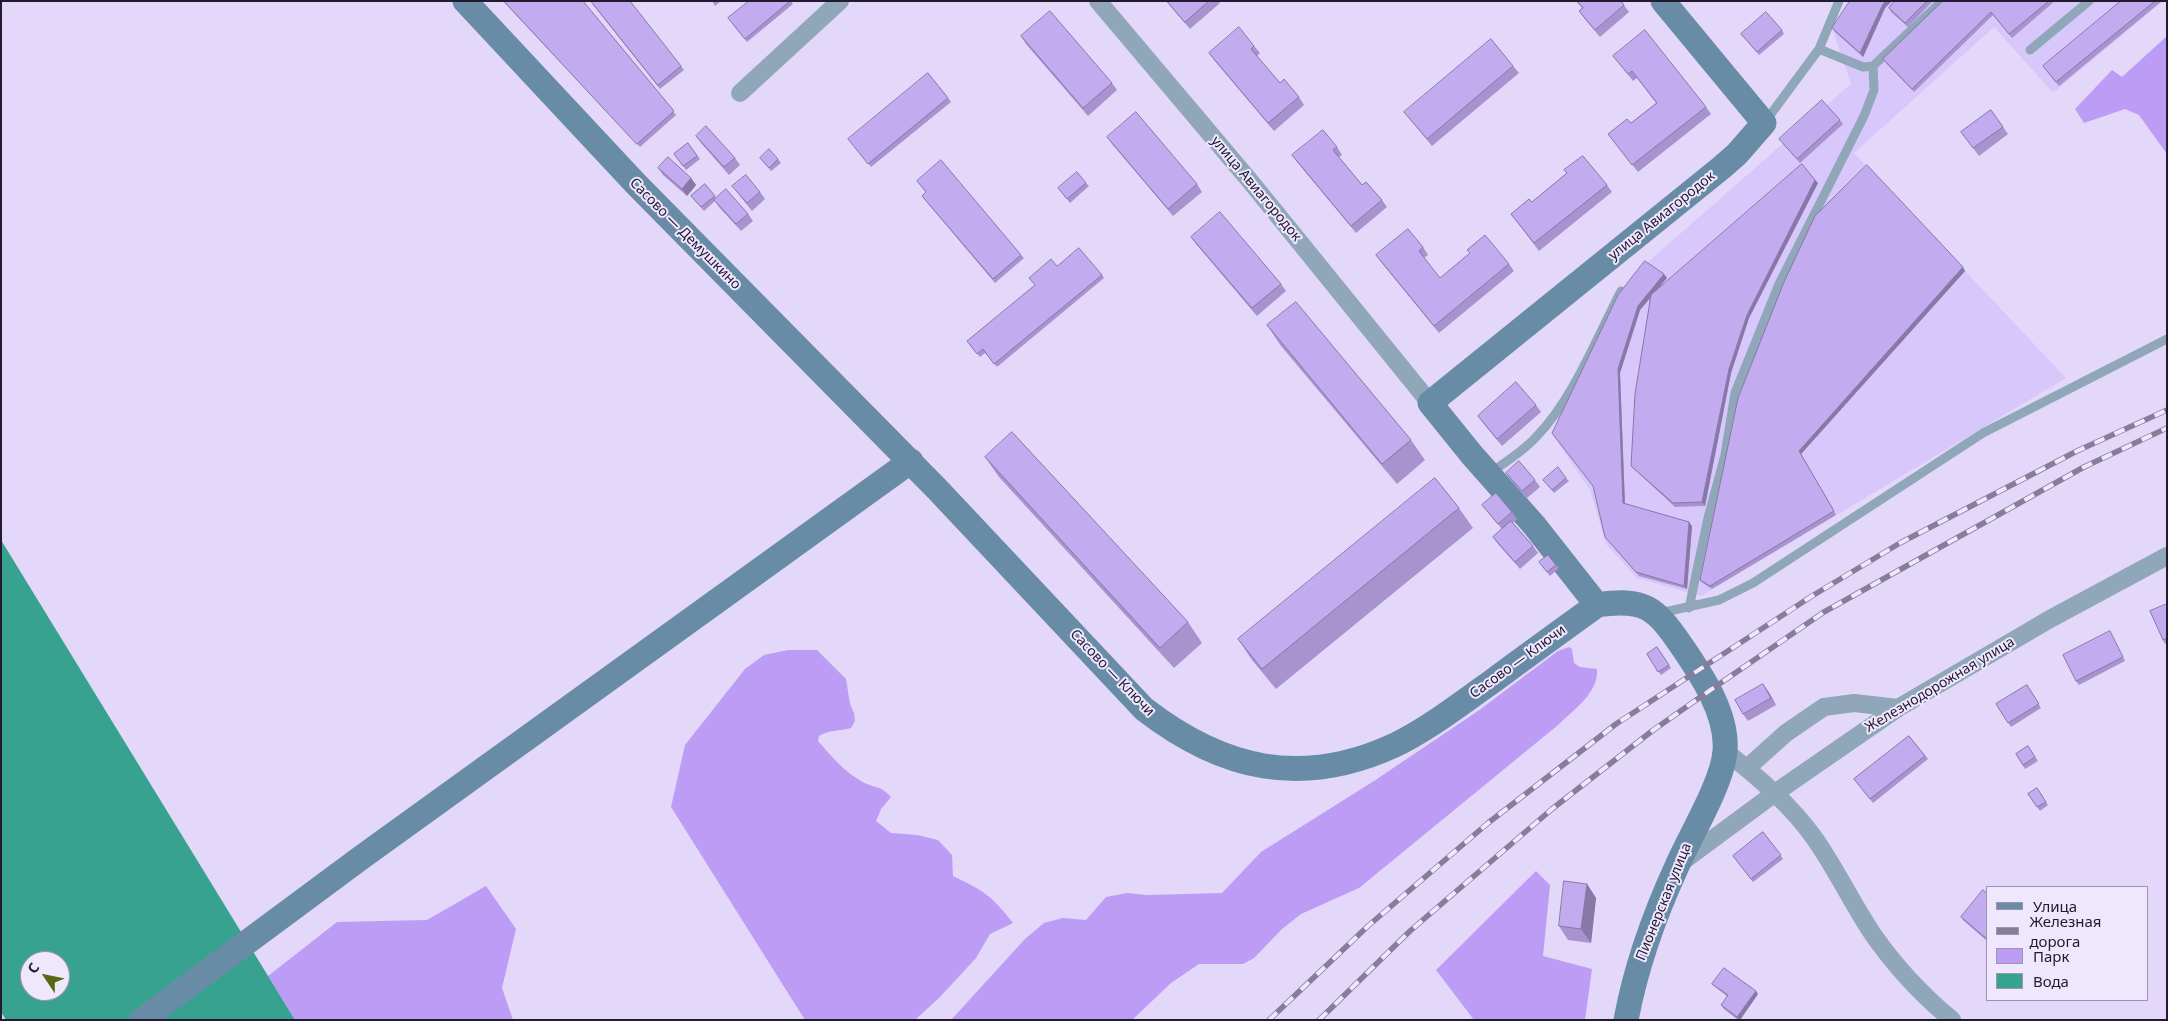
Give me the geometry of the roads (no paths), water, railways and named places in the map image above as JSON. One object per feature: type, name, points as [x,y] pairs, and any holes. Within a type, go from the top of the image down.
[{"type":"street","name":"Сасово — Демушкино","points":[[465,1],[636,184],[911,461]]},
{"type":"street","points":[[740,93],[840,1]]},
{"type":"street","name":"улица Авиагородок","points":[[1098,1],[1250,181],[1489,474],[1534,524],[1597,605]]},
{"type":"street","points":[[1663,1],[1764,123]]},
{"type":"street","name":"улица Авиагородок","points":[[1430,403],[1721,168],[1737,154],[1764,123]]},
{"type":"street","name":"Сасово — Ключи","points":[[911,461],[1144,709],[1167,727],[1194,743],[1236,760],[1260,766],[1300,768],[1336,765],[1365,757],[1396,744],[1452,710],[1597,605]]},
{"type":"street","points":[[142,1020],[362,857],[911,461]]},
{"type":"street","name":"Железнодорожная улица","points":[[1677,866],[1775,793],[1898,708],[2050,620],[2167,556]]},
{"type":"street","points":[[1597,605],[1626,602],[1641,605],[1657,614],[1687,654],[1709,691],[1721,720],[1725,751],[1775,793],[1797,816],[1815,839],[1872,934],[1904,974],[1934,1005],[1952,1020]]},
{"type":"street","points":[[1747,768],[1786,732],[1824,707],[1854,703],[1898,708]]},
{"type":"street","name":"Пионерская улица","points":[[1626,1020],[1640,959],[1677,866],[1714,787],[1725,751]]},
{"type":"lane","points":[[1764,123],[1819,48],[1839,1]]},
{"type":"lane","points":[[1819,48],[1863,67],[1873,66],[1942,1]]},
{"type":"lane","points":[[2030,50],[2089,1]]},
{"type":"lane","points":[[1689,608],[1708,518],[1725,455],[1734,393],[1779,284],[1864,116],[1874,90],[1873,66]]},
{"type":"lane","points":[[1489,474],[1536,438],[1553,419],[1569,393],[1620,291]]},
{"type":"lane","points":[[1657,614],[1719,600],[1753,584],[1983,433],[2167,339]]},
{"type":"water","points":[[1,540],[295,1020],[6,1020],[1,1012]]},
{"type":"railway","points":[[1269,1020],[1368,926],[1488,823],[1616,724],[1812,596],[1900,543],[2077,451],[2167,410]]},
{"type":"railway","points":[[1319,1020],[1410,931],[1552,809],[1652,731],[1709,691],[1824,612],[2084,467],[2167,428]]}]
